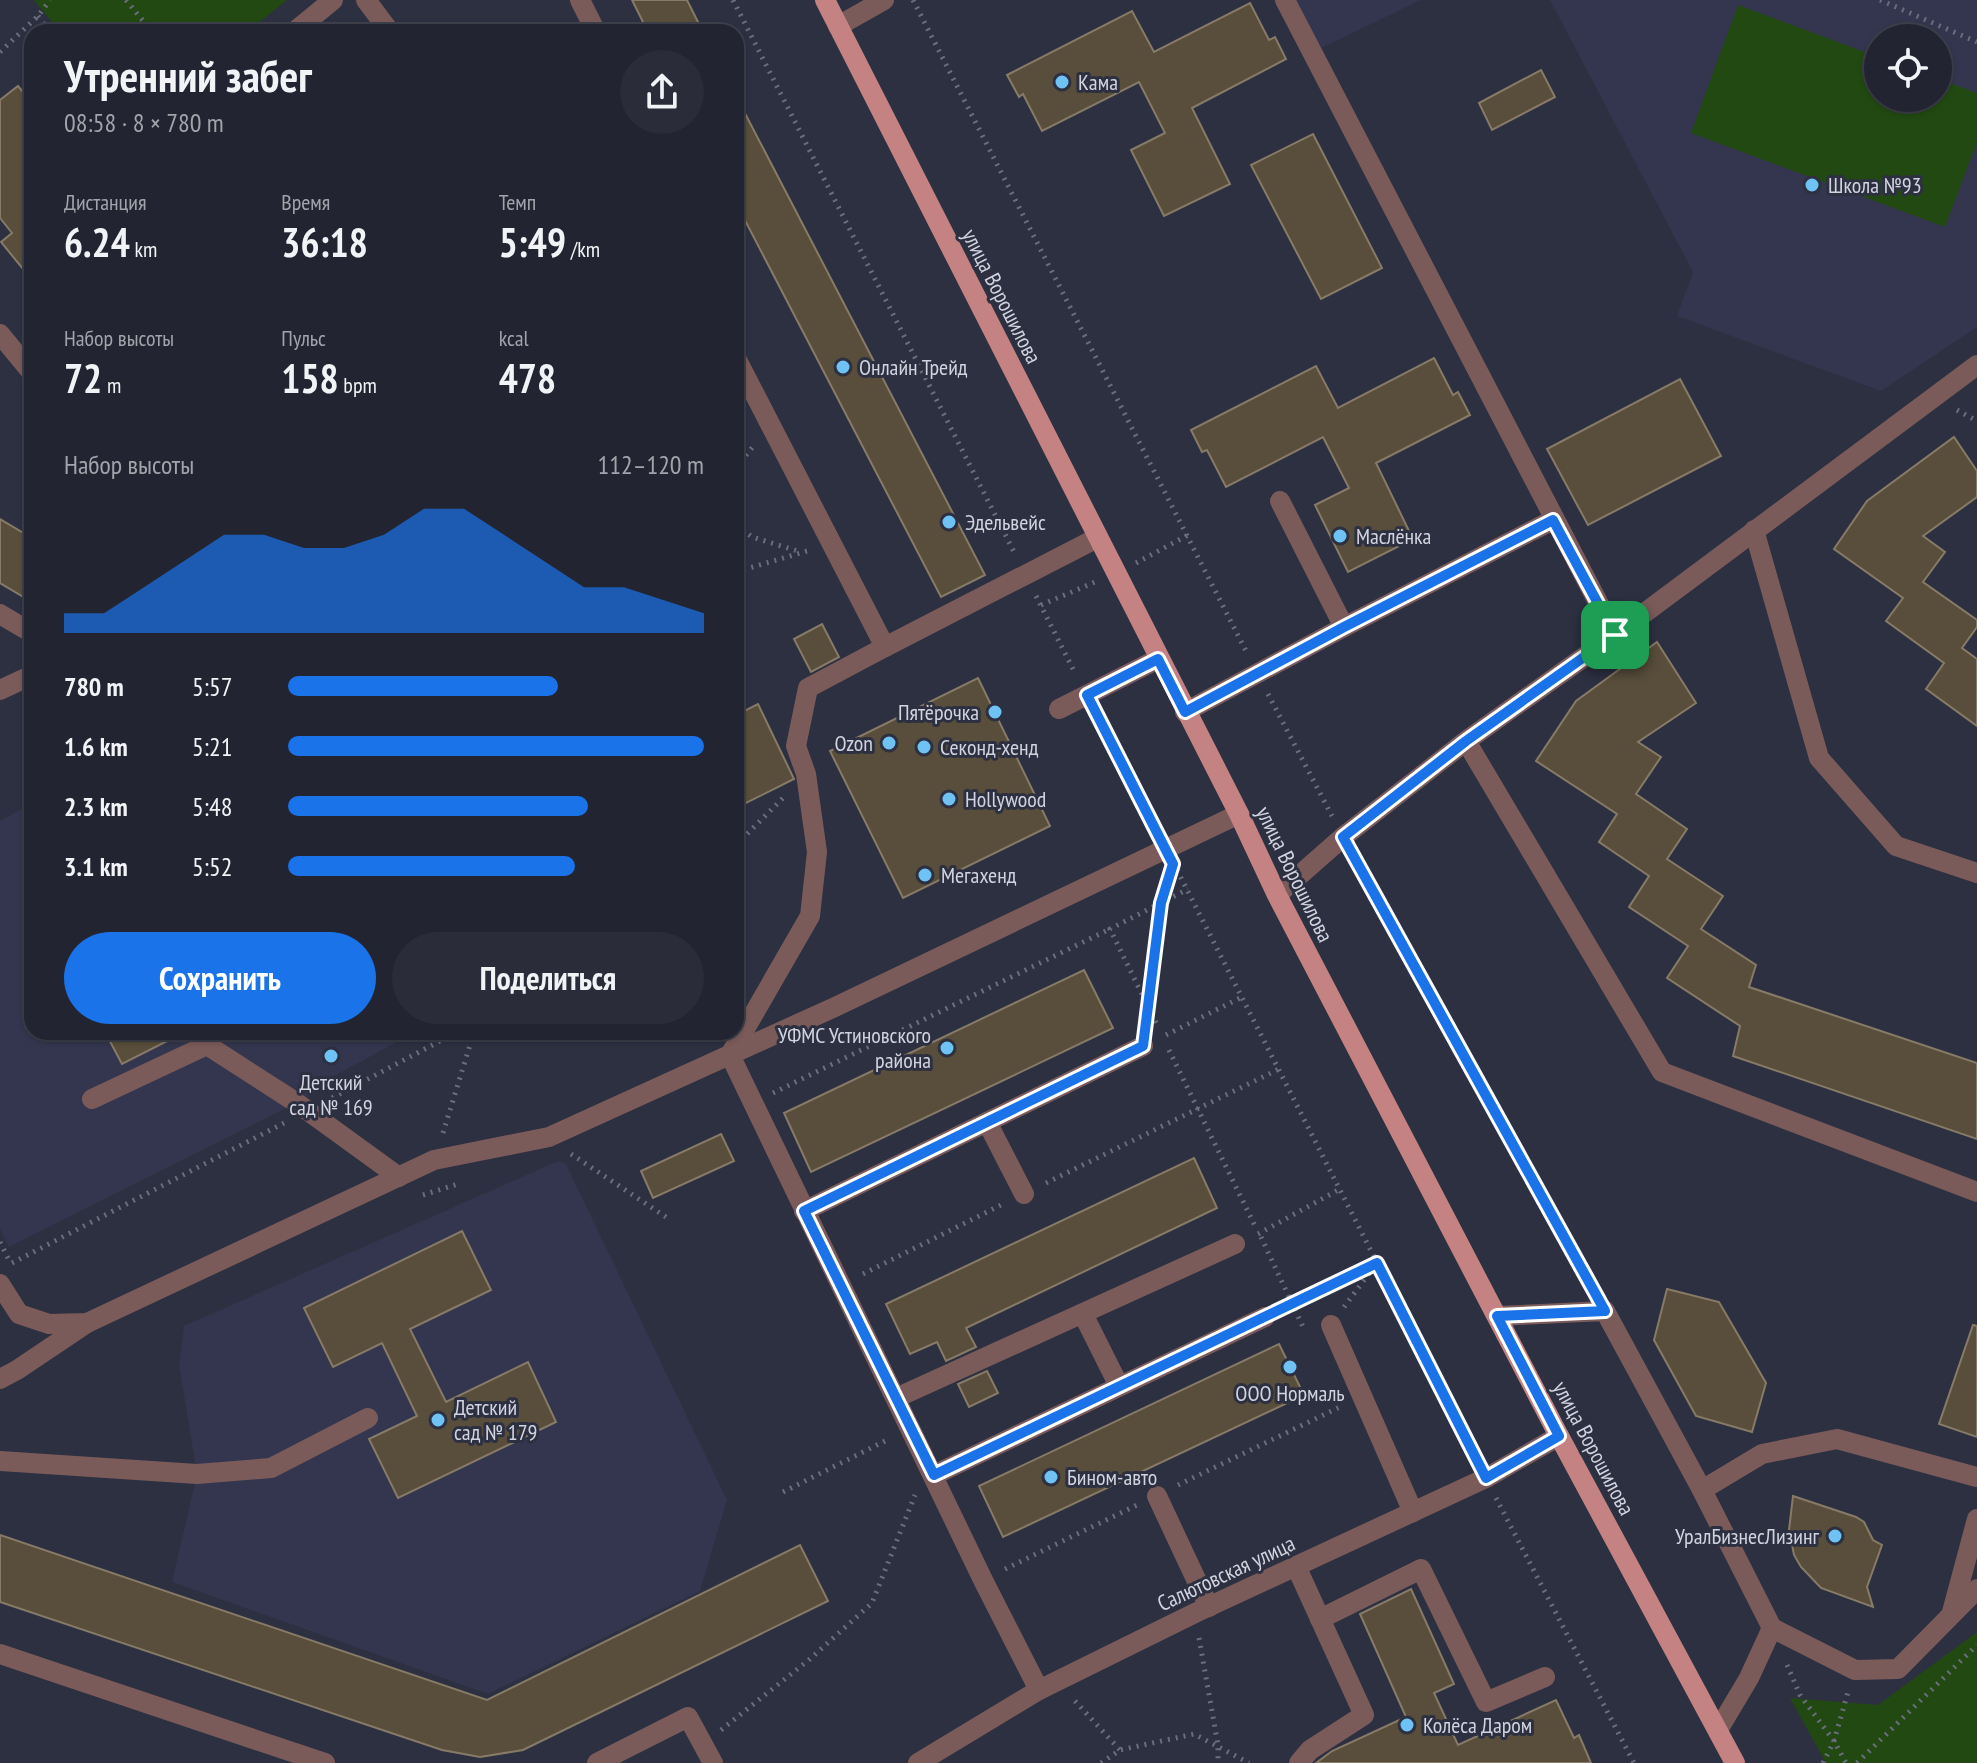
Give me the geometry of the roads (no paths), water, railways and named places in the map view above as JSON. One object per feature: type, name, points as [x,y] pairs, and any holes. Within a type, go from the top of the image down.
[{"type":"main road","name":"улица Ворошилова","points":[[825,0],[1239,814],[1277,895],[1559,1436],[1718,1730],[1731,1762]]},
{"type":"street","points":[[304,24],[333,0]]},
{"type":"street","points":[[366,0],[384,24]]},
{"type":"street","points":[[580,0],[592,24]]},
{"type":"street","points":[[838,26],[884,0]]},
{"type":"street","points":[[1285,0],[1615,635]]},
{"type":"street","points":[[0,334],[24,363]]},
{"type":"street","points":[[1277,895],[1343,837],[1466,741],[1615,635],[1977,365]]},
{"type":"street","points":[[744,374],[885,647]]},
{"type":"street","points":[[1280,501],[1344,627]]},
{"type":"street","points":[[1185,712],[1553,520]]},
{"type":"street","points":[[1754,530],[1819,758],[1896,846],[1977,873]]},
{"type":"street","points":[[744,1031],[810,916],[817,852],[806,774],[796,746],[808,688],[1097,538]]},
{"type":"street","points":[[0,614],[24,628]]},
{"type":"street","points":[[1059,709],[1158,659]]},
{"type":"street","points":[[0,690],[24,679]]},
{"type":"street","points":[[1466,741],[1662,1072],[1977,1192]]},
{"type":"street","points":[[0,1379],[87,1323],[434,1160],[549,1137],[730,1055],[1239,814]]},
{"type":"street","points":[[730,1055],[739,1040]]},
{"type":"street","points":[[92,1099],[207,1045],[399,1177]]},
{"type":"street","points":[[804,1211],[1143,1046]]},
{"type":"street","points":[[730,1055],[930,1468],[1048,1686]]},
{"type":"street","points":[[987,1122],[1024,1194]]},
{"type":"street","points":[[896,1398],[1235,1244]]},
{"type":"street","points":[[0,1284],[19,1314],[49,1324],[87,1323]]},
{"type":"street","points":[[1497,1316],[1605,1311],[1772,1628],[1855,1670],[1898,1669],[1977,1589]]},
{"type":"street","points":[[1083,1314],[1119,1386]]},
{"type":"street","points":[[930,1468],[1119,1386],[1265,1317]]},
{"type":"street","points":[[1331,1325],[1413,1512]]},
{"type":"street","points":[[0,1461],[197,1474],[271,1468],[368,1418]]},
{"type":"street","name":"Салютовская улица","points":[[918,1763],[1048,1686],[1202,1610],[1486,1478],[1559,1436]]},
{"type":"street","points":[[1702,1490],[1762,1454],[1837,1439],[1977,1477]]},
{"type":"street","points":[[1157,1496],[1202,1610]]},
{"type":"street","points":[[1952,1615],[1977,1519]]},
{"type":"street","points":[[1296,1566],[1364,1715],[1310,1750],[1299,1763]]},
{"type":"street","points":[[1320,1619],[1421,1569],[1486,1702],[1545,1677]]},
{"type":"street","points":[[1718,1730],[1749,1678],[1772,1628]]},
{"type":"street","points":[[0,1654],[325,1763]]},
{"type":"street","points":[[597,1763],[688,1717],[708,1754]]},
{"type":"place","name":"Кама","points":[[1062,82]]},
{"type":"place","name":"Школа №93","points":[[1812,185]]},
{"type":"place","name":"Онлайн Трейд","points":[[843,367]]},
{"type":"place","name":"Эдельвейс","points":[[949,522]]},
{"type":"place","name":"Маслёнка","points":[[1340,536]]},
{"type":"place","name":"Пятёрочка","points":[[995,712]]},
{"type":"place","name":"Ozon","points":[[889,743]]},
{"type":"place","name":"Секонд-хенд","points":[[924,747]]},
{"type":"place","name":"Hollywood","points":[[949,799]]},
{"type":"place","name":"Мегахенд","points":[[925,875]]},
{"type":"place","name":"УФМС Устиновского района","points":[[947,1048]]},
{"type":"place","name":"Детский сад № 169","points":[[331,1056]]},
{"type":"place","name":"ООО Нормаль","points":[[1290,1367]]},
{"type":"place","name":"Детский сад № 179","points":[[438,1420]]},
{"type":"place","name":"Бином-авто","points":[[1051,1477]]},
{"type":"place","name":"УралБизнесЛизинг","points":[[1835,1536]]},
{"type":"place","name":"Колёса Даром","points":[[1407,1725]]}]
